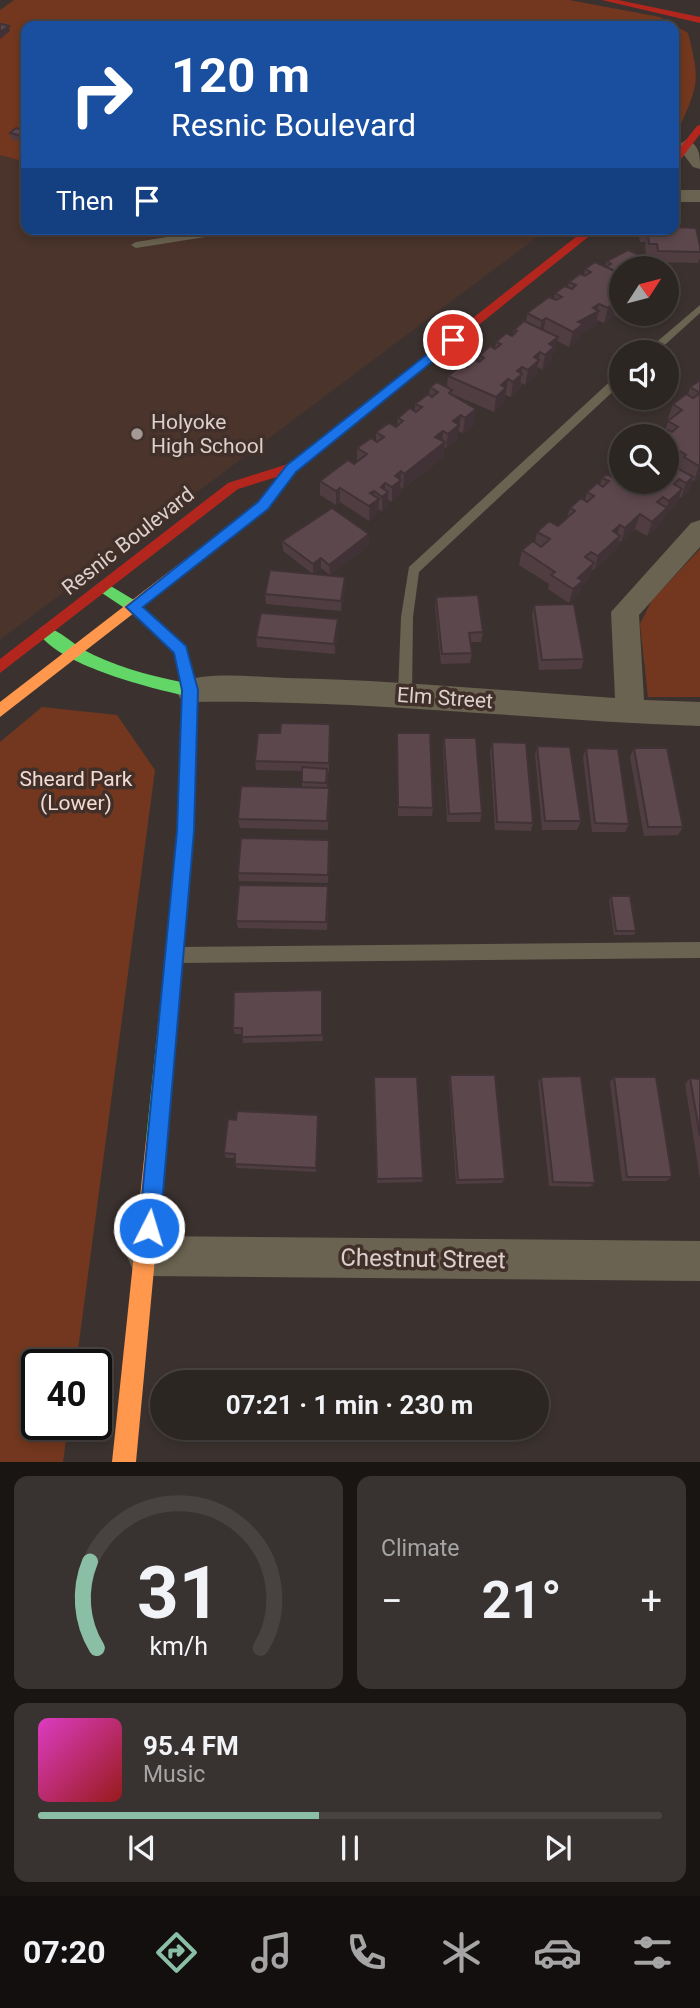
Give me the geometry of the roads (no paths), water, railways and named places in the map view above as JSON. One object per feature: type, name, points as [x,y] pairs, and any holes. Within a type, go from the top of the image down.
[{"type":"main road","points":[[606,0],[700,20]]},
{"type":"main road","points":[[671,0],[700,5]]},
{"type":"main road","points":[[679,155],[700,128]]},
{"type":"main road","name":"Resnic Boulevard","points":[[0,711],[263,506],[291,468],[585,235]]},
{"type":"main road","name":"Resnic Boulevard","points":[[0,667],[233,486],[291,468]]},
{"type":"main road","points":[[104,587],[134,607],[181,650],[190,690],[186,831],[147,1256],[124,1462]]},
{"type":"main road","points":[[45,632],[72,655],[126,677],[190,690]]},
{"type":"street","points":[[686,146],[700,163]]},
{"type":"street","points":[[679,196],[700,196]]},
{"type":"street","points":[[630,712],[625,612],[700,530]]},
{"type":"street","name":"Elm Street","points":[[190,690],[272,687],[405,694],[630,712],[700,714]]},
{"type":"street","name":"Chestnut Street","points":[[147,1256],[700,1261]]},
{"type":"lane","points":[[136,245],[199,235]]},
{"type":"lane","points":[[664,340],[700,308]]},
{"type":"lane","points":[[405,694],[407,617],[413,570],[609,389]]},
{"type":"lane","points":[[174,956],[700,950]]},
{"type":"place","name":"Holyoke High School","points":[[137,434]]},
{"type":"park label","name":"Sheard Park (Lower)","points":[[76,791]]}]
